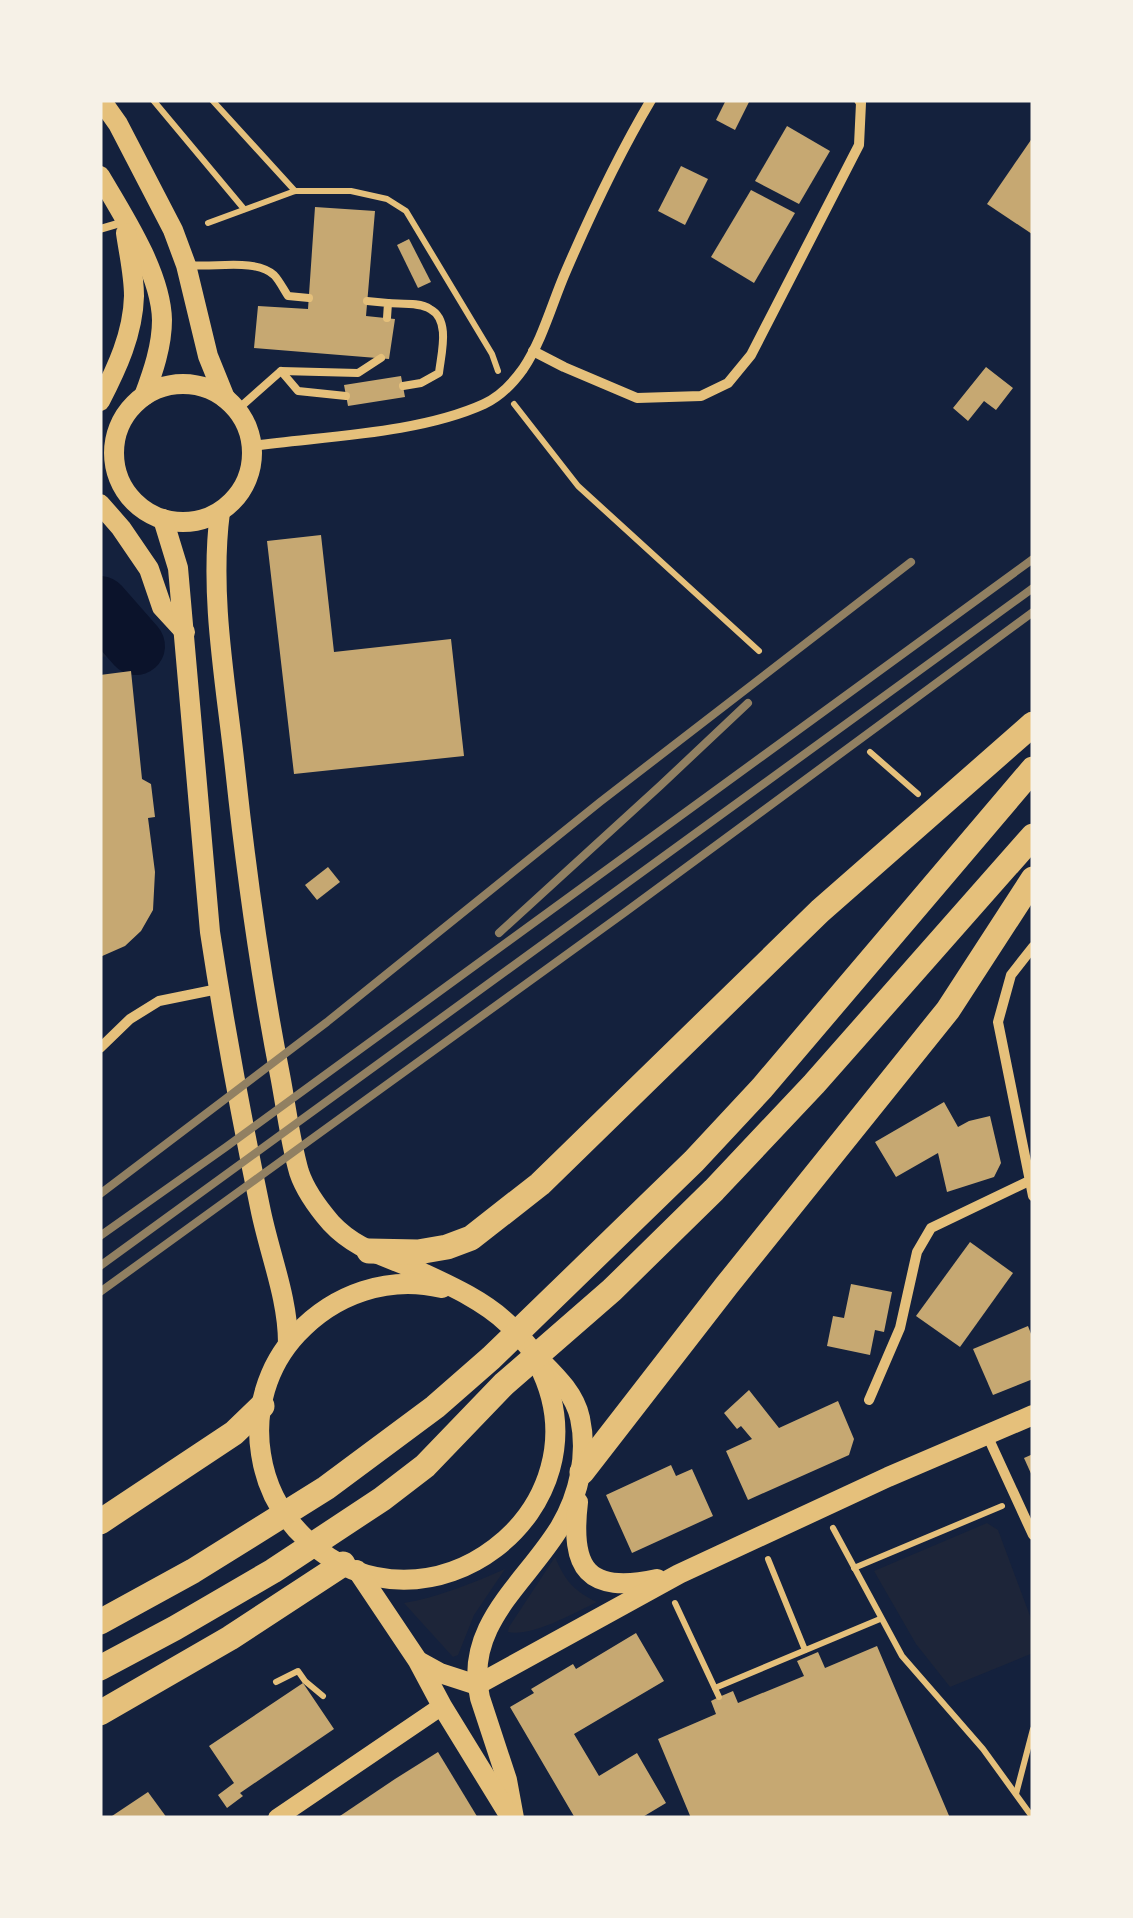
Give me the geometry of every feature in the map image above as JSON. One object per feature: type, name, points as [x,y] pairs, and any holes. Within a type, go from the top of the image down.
[{"type":"main road","points":[[101,100],[164,208],[186,265],[208,356],[248,430],[252,446],[252,462],[244,485],[220,512],[195,521],[163,519],[131,499],[119,480],[114,445],[121,422],[135,404],[165,387],[188,384],[212,390],[231,404]]},
{"type":"main road","points":[[100,176],[137,239],[160,302],[160,341],[144,396]]},
{"type":"main road","points":[[100,401],[122,356],[132,320],[134,295],[125,221]]},
{"type":"main road","points":[[100,504],[122,528],[149,570],[162,607],[185,632]]},
{"type":"main road","points":[[220,512],[216,539],[218,618],[242,827],[262,984],[300,1173],[314,1202],[349,1241],[421,1272],[498,1315],[573,1399],[580,1416],[583,1444],[574,1531],[586,1571],[599,1580],[628,1585],[672,1578]]},
{"type":"main road","points":[[163,519],[178,568],[218,988],[261,1212],[288,1317],[288,1343]]},
{"type":"main road","points":[[370,1252],[418,1252],[471,1238],[540,1184],[820,911],[1033,724]]},
{"type":"main road","points":[[100,1622],[193,1571],[326,1488],[435,1408],[491,1358],[641,1214],[762,1088],[1033,769]]},
{"type":"main road","points":[[100,1668],[273,1571],[426,1466],[504,1384],[612,1290],[714,1190],[814,1084],[1033,836]]},
{"type":"main road","points":[[512,1818],[508,1780],[476,1684],[484,1633],[561,1526],[582,1472],[726,1285],[948,1010],[1033,879]]},
{"type":"main road","points":[[470,1298],[422,1285],[366,1290],[320,1312],[288,1343],[270,1375],[262,1406],[261,1454],[279,1506],[315,1547],[350,1567],[379,1576],[418,1579],[464,1568],[518,1529],[530,1514],[548,1474],[555,1432],[550,1396],[530,1349]]},
{"type":"main road","points":[[100,1522],[234,1433],[262,1406]]},
{"type":"main road","points":[[418,1661],[440,1673],[476,1684],[672,1578],[1033,1415]]},
{"type":"main road","points":[[350,1567],[418,1661],[512,1818]]},
{"type":"main road","points":[[100,1713],[350,1567]]},
{"type":"street","points":[[252,446],[390,430],[456,414],[486,403],[504,390],[534,351],[566,269],[650,100]]},
{"type":"street","points":[[534,351],[636,398],[701,396],[728,382],[752,354],[858,144],[859,100]]},
{"type":"street","points":[[1033,947],[1011,976],[998,1022],[1033,1196]]},
{"type":"street","points":[[100,1048],[130,1019],[160,1001],[218,988]]},
{"type":"street","points":[[869,1400],[900,1328],[917,1252],[930,1228],[1029,1181]]},
{"type":"street","points":[[988,1434],[1033,1535]]},
{"type":"street","points":[[277,1818],[442,1706]]},
{"type":"lane","points":[[100,230],[125,221]]},
{"type":"lane","points":[[186,265],[209,268],[244,264],[273,273],[288,296],[309,298]]},
{"type":"lane","points":[[367,301],[428,307],[440,318],[443,338],[439,373],[403,386]]},
{"type":"lane","points":[[387,318],[388,303]]},
{"type":"lane","points":[[231,404],[281,371],[358,373],[381,358]]},
{"type":"lane","points":[[281,371],[298,390],[346,396]]},
{"type":"path","points":[[153,100],[244,209]]},
{"type":"path","points":[[212,100],[295,191]]},
{"type":"path","points":[[208,223],[230,215]]},
{"type":"path","points":[[870,752],[918,795]]},
{"type":"path","points":[[854,1568],[1017,1500]]},
{"type":"path","points":[[823,1508],[902,1656],[983,1749],[1032,1818]]},
{"type":"path","points":[[760,1537],[806,1650]]},
{"type":"path","points":[[672,1578],[719,1697]]},
{"type":"path","points":[[715,1688],[880,1619]]},
{"type":"path","points":[[276,1682],[298,1671],[324,1696]]},
{"type":"path","points":[[1016,1794],[1033,1729]]},
{"type":"shaded area","points":[[100,574],[134,613],[138,653],[103,657],[100,654]]},
{"type":"shaded area","points":[[987,1523],[998,1530],[1033,1624],[1033,1653],[950,1687],[916,1644],[874,1571]]},
{"type":"shaded area","points":[[555,1557],[571,1584],[597,1602],[541,1628],[508,1632],[509,1627]]},
{"type":"shaded area","points":[[505,1569],[474,1615],[458,1655],[453,1657],[404,1603],[443,1593]]},
{"type":"building","points":[[726,100],[750,100],[735,130],[716,120]]},
{"type":"building","points":[[787,126],[830,151],[799,204],[755,181]]},
{"type":"building","points":[[1033,137],[1033,231],[1032,234],[987,204]]},
{"type":"building","points":[[681,166],[708,179],[685,225],[658,211]]},
{"type":"building","points":[[751,190],[795,213],[754,283],[711,257]]},
{"type":"building","points":[[315,207],[375,211],[366,316],[395,319],[389,359],[254,348],[258,306],[308,309]]},
{"type":"building","points":[[409,239],[431,282],[418,288],[397,245]]},
{"type":"building","points":[[986,367],[1013,388],[996,410],[984,401],[968,421],[953,408]]},
{"type":"building","points":[[401,376],[405,397],[348,406],[344,385]]},
{"type":"building","points":[[321,535],[334,652],[451,639],[464,756],[294,774],[267,541]]},
{"type":"building","points":[[131,671],[142,779],[151,784],[155,817],[148,818],[155,872],[153,910],[141,931],[125,946],[100,957],[100,675]]},
{"type":"building","points":[[328,867],[340,882],[317,900],[305,885]]},
{"type":"building","points":[[944,1102],[958,1127],[990,1116],[1001,1163],[994,1177],[947,1192],[938,1153],[896,1177],[875,1142]]},
{"type":"building","points":[[970,1242],[1013,1273],[960,1347],[916,1316]]},
{"type":"building","points":[[851,1284],[892,1292],[884,1332],[875,1330],[870,1355],[827,1346],[833,1316],[844,1318]]},
{"type":"building","points":[[1028,1326],[1033,1339],[1033,1379],[993,1395],[973,1349]]},
{"type":"building","points":[[749,1390],[779,1428],[838,1401],[854,1439],[849,1455],[748,1500],[726,1451],[752,1439],[724,1413]]},
{"type":"building","points":[[1033,1454],[1033,1478],[1024,1458]]},
{"type":"building","points":[[671,1465],[676,1476],[692,1469],[713,1516],[632,1553],[606,1495]]},
{"type":"building","points":[[636,1633],[664,1681],[574,1734],[599,1776],[637,1753],[666,1803],[641,1818],[575,1818],[510,1707],[534,1693],[531,1689],[573,1664],[576,1669]]},
{"type":"building","points":[[877,1646],[950,1818],[691,1818],[658,1739],[716,1714],[711,1701],[719,1697],[733,1691],[738,1703],[804,1676],[797,1661],[818,1652],[825,1668]]},
{"type":"building","points":[[303,1683],[334,1729],[240,1793],[243,1796],[227,1808],[218,1795],[234,1783],[209,1746]]},
{"type":"building","points":[[438,1752],[478,1818],[337,1818],[395,1779]]},
{"type":"building","points":[[148,1792],[167,1818],[109,1818]]},
{"type":"waterway","points":[[100,605],[136,646]]},
{"type":"railway","points":[[100,1236],[1033,559]]},
{"type":"railway","points":[[100,1194],[327,1022],[600,802],[911,562]]},
{"type":"railway","points":[[100,1266],[1033,588]]},
{"type":"railway","points":[[100,1292],[1033,612]]},
{"type":"railway","points":[[499,933],[748,703]]}]
